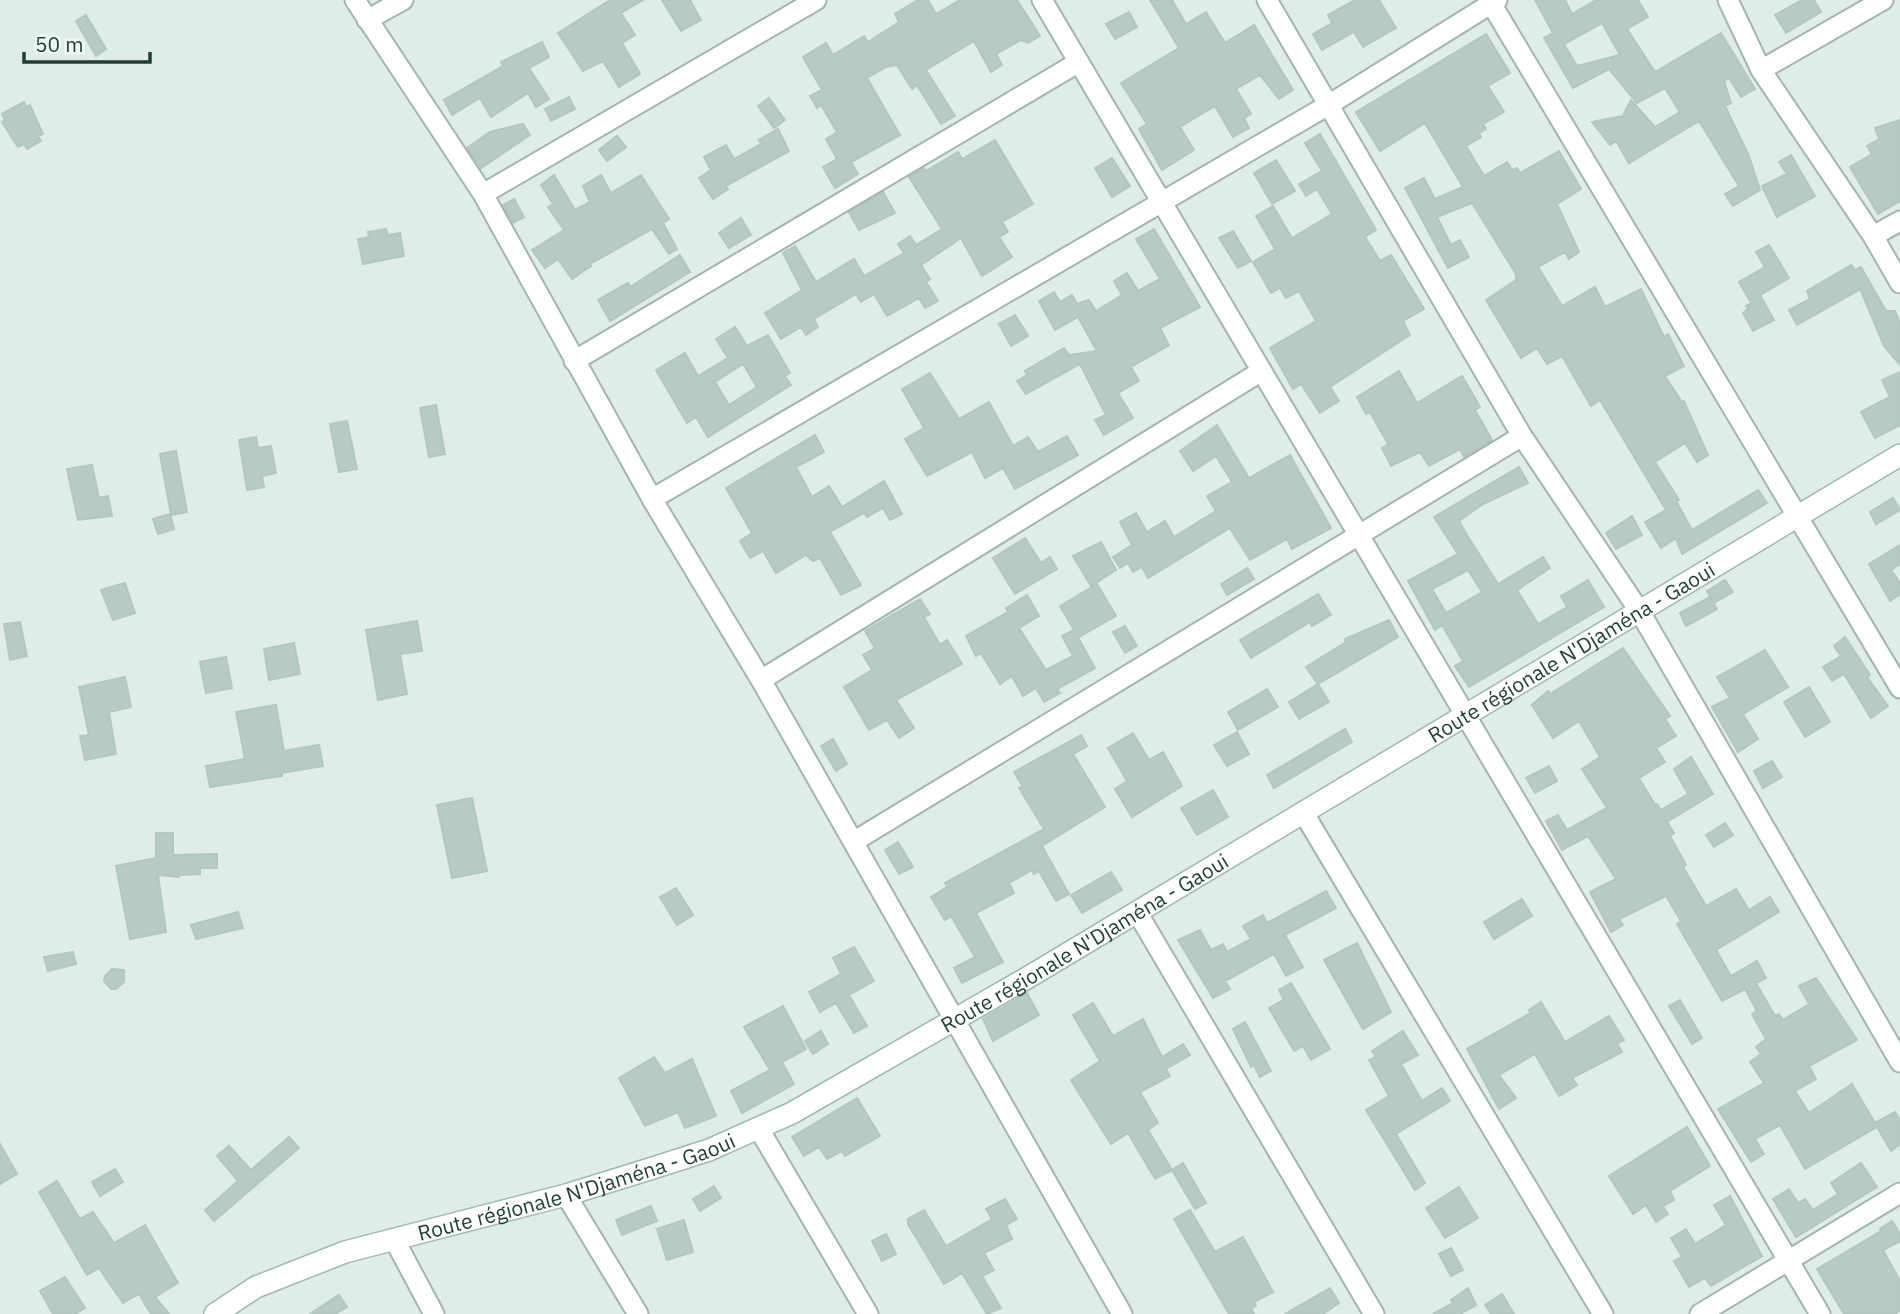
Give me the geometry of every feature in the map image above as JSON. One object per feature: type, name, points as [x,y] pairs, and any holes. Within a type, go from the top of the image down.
[{"type":"street","points":[[355,0],[483,194],[652,499],[761,680],[1122,1314]]},
{"type":"street","points":[[367,20],[403,0]]},
{"type":"street","points":[[483,194],[816,0]]},
{"type":"street","points":[[1041,0],[1463,716],[1820,1314]]},
{"type":"street","points":[[1267,0],[1522,436],[1640,612],[1900,1062]]},
{"type":"street","points":[[1728,0],[1761,70],[1873,236],[1900,282]]},
{"type":"street","points":[[1761,70],[1883,0]]},
{"type":"street","points":[[652,499],[1330,104],[1492,1],[1900,688]]},
{"type":"street","points":[[574,361],[1079,62]]},
{"type":"street","points":[[1873,236],[1900,221]]},
{"type":"street","points":[[761,680],[1260,372]]},
{"type":"street","points":[[853,842],[1358,538],[1522,436]]},
{"type":"street","name":"Route régionale N'Djaména - Gaoui","points":[[219,1313],[256,1287],[289,1273],[394,1239],[566,1195],[709,1150],[759,1129],[956,1019],[1138,912],[1900,455]]},
{"type":"street","points":[[1303,812],[1603,1314]]},
{"type":"street","points":[[1138,912],[1374,1314]]},
{"type":"street","points":[[759,1129],[868,1314]]},
{"type":"street","points":[[1700,1314],[1900,1193]]},
{"type":"street","points":[[566,1195],[638,1314]]},
{"type":"street","points":[[394,1239],[434,1314]]},
{"type":"building","points":[[610,0],[643,0],[621,13],[635,35],[622,43],[640,74],[619,87],[603,61],[583,71],[558,33]]},
{"type":"building","points":[[662,0],[690,0],[701,20],[681,31]]},
{"type":"building","points":[[918,0],[928,0],[936,14],[960,0],[1017,0],[1040,36],[1028,43],[1021,40],[996,54],[1002,65],[991,72],[974,41],[926,70],[955,116],[941,124],[917,85],[912,89],[897,65],[886,67],[867,78],[900,135],[851,162],[858,174],[835,188],[823,167],[837,159],[826,139],[837,132],[821,105],[817,108],[810,96],[822,90],[803,57],[826,43],[833,55],[864,36],[868,42],[899,22],[895,14]]},
{"type":"building","points":[[1150,0],[1172,0],[1186,24],[1206,12],[1225,43],[1254,25],[1293,90],[1279,99],[1260,75],[1236,89],[1251,114],[1244,118],[1249,128],[1233,137],[1215,106],[1180,127],[1194,150],[1162,170],[1139,129],[1147,124],[1121,83],[1179,48]]},
{"type":"building","points":[[1355,0],[1379,0],[1396,28],[1363,47],[1354,32],[1322,50],[1313,34],[1332,23],[1328,15]]},
{"type":"building","points":[[1535,0],[1565,0],[1572,14],[1596,0],[1638,0],[1648,17],[1627,29],[1655,72],[1721,33],[1755,89],[1741,97],[1729,78],[1724,81],[1731,103],[1725,106],[1749,156],[1760,190],[1733,206],[1725,194],[1739,186],[1699,121],[1629,163],[1616,141],[1610,145],[1592,122],[1623,116],[1631,100],[1655,127],[1680,112],[1665,88],[1637,103],[1609,69],[1573,88],[1544,38],[1553,33]],"holes":[[[1602,23],[1620,55],[1577,66],[1564,44]]]},
{"type":"building","points":[[1802,0],[1814,0],[1821,12],[1786,33],[1775,15]]},
{"type":"building","points":[[1129,12],[1137,27],[1115,39],[1106,24]]},
{"type":"building","points":[[86,15],[106,49],[96,56],[76,21]]},
{"type":"building","points":[[1486,34],[1510,73],[1488,86],[1504,112],[1483,124],[1486,129],[1479,133],[1481,137],[1466,146],[1484,176],[1507,162],[1512,170],[1517,168],[1520,173],[1559,151],[1581,189],[1557,204],[1579,252],[1569,259],[1565,252],[1538,267],[1562,306],[1595,287],[1605,307],[1641,289],[1664,337],[1668,334],[1684,366],[1665,376],[1682,402],[1684,401],[1708,455],[1697,462],[1685,443],[1655,462],[1679,500],[1676,501],[1692,530],[1758,490],[1767,503],[1682,554],[1676,538],[1661,548],[1645,522],[1666,510],[1600,400],[1591,406],[1562,356],[1547,364],[1537,348],[1521,358],[1486,300],[1516,280],[1516,274],[1472,203],[1437,217],[1451,245],[1460,240],[1469,257],[1448,268],[1405,188],[1424,178],[1435,199],[1463,187],[1425,123],[1380,151],[1356,112]]},
{"type":"building","points":[[542,42],[549,57],[529,68],[549,99],[536,107],[528,93],[491,117],[480,98],[452,115],[444,100],[503,66],[501,62]]},
{"type":"building","points":[[569,97],[575,109],[551,121],[545,109]]},
{"type":"building","points":[[769,98],[785,120],[774,128],[758,106]]},
{"type":"building","points":[[24,102],[26,107],[30,105],[43,134],[38,136],[41,141],[27,149],[24,144],[18,147],[2,122],[5,120],[2,114]]},
{"type":"building","points":[[1900,120],[1900,201],[1878,214],[1850,167],[1872,154],[1867,146],[1879,139],[1875,128]]},
{"type":"building","points":[[523,124],[530,135],[481,168],[467,148],[490,132]]},
{"type":"building","points":[[778,129],[789,151],[726,186],[728,189],[713,199],[699,178],[711,170],[704,157],[726,145],[734,159],[761,144],[759,140]]},
{"type":"building","points":[[1320,134],[1376,230],[1365,237],[1380,261],[1391,255],[1424,309],[1403,321],[1410,335],[1330,387],[1339,401],[1320,413],[1301,384],[1293,389],[1270,348],[1316,321],[1299,291],[1286,298],[1280,288],[1271,293],[1253,262],[1275,249],[1256,216],[1273,206],[1292,238],[1332,214],[1317,189],[1306,196],[1299,184],[1322,171],[1305,143]]},
{"type":"building","points":[[617,136],[626,147],[607,161],[599,150]]},
{"type":"building","points":[[995,140],[1033,204],[1002,222],[1008,232],[999,237],[1012,257],[982,276],[961,238],[921,265],[930,279],[926,282],[938,301],[925,308],[919,298],[887,316],[874,294],[861,302],[856,294],[814,319],[818,327],[806,335],[801,327],[781,339],[765,313],[802,290],[783,253],[795,246],[816,282],[854,259],[864,276],[904,253],[898,244],[910,236],[916,245],[942,229],[909,177],[924,168],[926,171],[958,152],[962,159]]},
{"type":"building","points":[[1791,155],[1815,196],[1777,217],[1762,186],[1787,174],[1779,162]]},
{"type":"building","points":[[1112,158],[1130,186],[1112,197],[1095,168]]},
{"type":"building","points":[[1276,160],[1295,191],[1272,204],[1254,173]]},
{"type":"building","points":[[554,175],[575,210],[590,202],[583,186],[601,175],[611,193],[641,175],[669,219],[663,223],[677,249],[669,254],[652,229],[590,264],[591,266],[572,279],[558,259],[545,268],[532,250],[564,230],[548,207],[553,204],[541,185]]},
{"type":"building","points":[[883,192],[895,213],[859,230],[849,212]]},
{"type":"building","points":[[514,199],[524,217],[513,223],[503,205]]},
{"type":"building","points":[[741,218],[751,235],[729,248],[719,233]]},
{"type":"building","points":[[386,229],[388,235],[400,233],[404,256],[363,264],[358,239],[369,237],[368,232]]},
{"type":"building","points":[[1154,229],[1200,307],[1160,328],[1169,345],[1131,367],[1139,381],[1118,393],[1133,418],[1104,435],[1095,420],[1106,415],[1080,364],[1026,394],[1017,381],[1027,375],[1025,371],[1064,348],[1069,355],[1097,351],[1078,317],[1055,330],[1039,301],[1054,292],[1060,302],[1072,295],[1077,304],[1089,300],[1096,311],[1122,295],[1114,281],[1127,273],[1138,291],[1160,279],[1136,239]]},
{"type":"building","points":[[1233,231],[1251,261],[1238,268],[1219,238]]},
{"type":"building","points":[[1769,245],[1789,278],[1750,301],[1739,282],[1765,267],[1756,252]]},
{"type":"building","points":[[680,255],[690,272],[610,321],[598,300],[628,283],[630,287]]},
{"type":"building","points":[[1851,265],[1855,270],[1861,267],[1886,311],[1895,311],[1900,323],[1900,365],[1884,346],[1859,286],[1859,290],[1797,325],[1789,310],[1810,299],[1807,291]]},
{"type":"building","points":[[1761,297],[1774,320],[1753,331],[1743,313],[1748,309],[1746,306]]},
{"type":"building","points":[[1015,315],[1028,336],[1011,346],[999,324]]},
{"type":"building","points":[[735,327],[747,346],[768,335],[790,373],[785,376],[791,385],[708,437],[696,417],[687,423],[656,370],[685,353],[698,376],[728,358],[716,339]],"holes":[[[743,364],[757,387],[729,405],[715,382]]]},
{"type":"building","points":[[1399,371],[1417,403],[1462,376],[1480,407],[1475,410],[1492,440],[1464,457],[1460,449],[1429,466],[1420,452],[1391,466],[1382,448],[1388,444],[1370,412],[1366,414],[1357,397]]},
{"type":"building","points":[[1900,372],[1900,425],[1875,438],[1861,412],[1890,397],[1882,380]]},
{"type":"building","points":[[930,373],[959,419],[989,402],[1013,446],[1028,437],[1038,452],[1067,436],[1078,455],[1015,489],[1003,468],[985,478],[972,452],[927,476],[905,439],[924,428],[902,389]]},
{"type":"building","points":[[436,405],[445,454],[429,457],[420,408]]},
{"type":"building","points":[[347,421],[357,469],[339,472],[330,424]]},
{"type":"building","points":[[1217,425],[1249,478],[1290,455],[1331,528],[1292,549],[1287,539],[1250,560],[1230,528],[1148,578],[1142,567],[1133,572],[1128,563],[1120,568],[1113,557],[1132,545],[1120,522],[1136,513],[1147,532],[1165,521],[1174,537],[1216,511],[1207,496],[1232,482],[1216,456],[1193,471],[1180,451]]},
{"type":"building","points":[[815,435],[824,452],[796,467],[812,497],[829,486],[842,507],[884,481],[902,514],[890,520],[883,508],[867,517],[864,513],[830,532],[861,585],[841,595],[820,558],[813,561],[806,555],[776,573],[763,551],[750,558],[740,541],[752,533],[726,488]]},
{"type":"building","points":[[256,437],[258,448],[271,446],[276,473],[262,476],[264,487],[247,490],[239,440]]},
{"type":"building","points":[[176,451],[187,512],[171,515],[160,454]]},
{"type":"building","points":[[92,465],[99,498],[108,496],[112,516],[78,520],[67,469]]},
{"type":"building","points":[[1519,467],[1528,483],[1483,504],[1459,521],[1467,535],[1498,584],[1543,557],[1550,568],[1517,590],[1538,624],[1567,607],[1561,596],[1588,580],[1604,607],[1469,687],[1455,666],[1463,661],[1442,625],[1435,630],[1408,581],[1458,554],[1434,517]],"holes":[[[1468,570],[1482,592],[1446,613],[1432,589]]]},
{"type":"building","points":[[1893,498],[1900,510],[1876,524],[1870,512]]},
{"type":"building","points":[[170,514],[174,529],[158,534],[153,519]]},
{"type":"building","points":[[1632,516],[1642,535],[1616,549],[1606,533]]},
{"type":"building","points":[[1025,538],[1041,563],[1050,557],[1057,569],[1015,594],[993,558]]},
{"type":"building","points":[[1101,542],[1116,570],[1091,586],[1073,556]]},
{"type":"building","points":[[1900,545],[1900,564],[1891,570],[1900,583],[1900,594],[1890,601],[1869,564]]},
{"type":"building","points":[[1247,568],[1254,579],[1227,595],[1221,584]]},
{"type":"building","points":[[1725,580],[1733,592],[1714,603],[1707,591]]},
{"type":"building","points":[[125,583],[135,613],[113,620],[101,590]]},
{"type":"building","points":[[1097,584],[1116,616],[1079,637],[1076,634],[1095,668],[1057,689],[1060,693],[1044,702],[1036,688],[1023,696],[1012,676],[1000,684],[981,653],[976,656],[966,636],[1008,612],[1006,608],[1027,595],[1039,616],[1019,628],[1046,670],[1073,656],[1062,636],[1074,630],[1060,606]]},
{"type":"building","points":[[1318,594],[1331,615],[1312,626],[1310,622],[1251,658],[1240,640]]},
{"type":"building","points":[[1710,597],[1717,609],[1686,626],[1680,613]]},
{"type":"building","points":[[920,599],[930,614],[924,617],[940,645],[947,640],[962,664],[896,700],[914,728],[899,738],[887,720],[869,730],[844,687],[872,670],[863,655],[875,648],[865,631]]},
{"type":"building","points":[[1389,620],[1398,637],[1318,684],[1306,667],[1346,642],[1345,639]]},
{"type":"building","points":[[417,621],[422,651],[400,654],[407,694],[378,700],[366,630]]},
{"type":"building","points":[[20,622],[27,656],[10,660],[4,624]]},
{"type":"building","points":[[1125,626],[1137,646],[1125,653],[1113,632]]},
{"type":"building","points":[[1845,637],[1870,675],[1867,677],[1888,706],[1871,718],[1844,674],[1832,681],[1823,667],[1841,656],[1834,646]]},
{"type":"building","points":[[294,643],[300,674],[269,680],[264,649]]},
{"type":"building","points":[[1623,648],[1670,716],[1665,719],[1676,736],[1656,748],[1665,762],[1639,778],[1655,805],[1661,810],[1688,794],[1674,769],[1691,757],[1713,794],[1667,822],[1674,833],[1670,836],[1686,865],[1683,867],[1706,906],[1736,889],[1749,910],[1770,897],[1779,912],[1716,950],[1731,976],[1757,961],[1766,978],[1756,983],[1775,1016],[1779,1014],[1783,1020],[1809,1004],[1799,986],[1816,978],[1857,1040],[1809,1066],[1816,1079],[1795,1091],[1809,1113],[1852,1084],[1875,1123],[1895,1112],[1900,1120],[1900,1144],[1891,1151],[1877,1127],[1805,1169],[1780,1125],[1755,1139],[1764,1154],[1751,1162],[1718,1109],[1764,1083],[1750,1062],[1761,1054],[1756,1047],[1766,1039],[1752,1014],[1757,1011],[1745,989],[1722,1001],[1677,924],[1681,921],[1666,896],[1619,919],[1623,925],[1611,932],[1590,892],[1616,879],[1588,836],[1562,850],[1546,821],[1558,815],[1567,830],[1607,808],[1582,769],[1600,757],[1579,721],[1553,738],[1532,705],[1548,691],[1550,694]]},
{"type":"building","points":[[1765,650],[1788,687],[1743,714],[1758,739],[1738,752],[1712,707],[1730,698],[1717,677]]},
{"type":"building","points":[[226,657],[232,688],[206,693],[200,662]]},
{"type":"building","points":[[125,677],[131,707],[109,712],[116,754],[85,760],[80,736],[89,735],[79,687]]},
{"type":"building","points":[[1318,684],[1329,702],[1299,719],[1289,702]]},
{"type":"building","points":[[1809,687],[1830,722],[1805,737],[1784,702]]},
{"type":"building","points":[[1267,689],[1278,707],[1238,730],[1228,712]]},
{"type":"building","points":[[276,705],[284,751],[319,745],[323,766],[282,773],[282,776],[210,787],[206,766],[245,759],[236,712]]},
{"type":"building","points":[[1345,729],[1352,742],[1274,788],[1267,775]]},
{"type":"building","points":[[1237,732],[1249,754],[1227,766],[1214,745]]},
{"type":"building","points":[[1133,733],[1149,760],[1163,752],[1182,786],[1132,817],[1115,789],[1127,781],[1108,748]]},
{"type":"building","points":[[1081,735],[1087,746],[1073,754],[1105,807],[1042,846],[1069,894],[1056,901],[1039,871],[1034,874],[1032,870],[1009,883],[1014,893],[976,913],[1003,962],[962,983],[954,968],[975,957],[951,916],[945,920],[931,897],[947,887],[945,883],[1044,829],[1019,788],[1023,787],[1014,772]]},
{"type":"building","points":[[833,739],[847,764],[836,771],[821,746]]},
{"type":"building","points":[[1772,761],[1782,777],[1763,788],[1754,771]]},
{"type":"building","points":[[1549,766],[1557,781],[1535,793],[1526,778]]},
{"type":"building","points":[[1213,790],[1228,817],[1197,835],[1181,808]]},
{"type":"building","points":[[472,798],[487,871],[452,878],[437,805]]},
{"type":"building","points":[[1725,823],[1733,835],[1714,847],[1706,835]]},
{"type":"building","points":[[156,833],[173,833],[173,855],[217,854],[217,868],[200,868],[200,874],[179,877],[158,875],[166,932],[130,939],[116,866],[156,858]]},
{"type":"building","points":[[898,842],[913,867],[899,874],[885,850]]},
{"type":"building","points":[[1111,872],[1122,890],[1082,913],[1071,895]]},
{"type":"building","points":[[676,888],[693,915],[677,925],[660,897]]},
{"type":"building","points":[[1326,891],[1336,908],[1285,935],[1303,967],[1286,976],[1274,954],[1225,981],[1230,989],[1213,998],[1178,940],[1200,930],[1211,950],[1223,944],[1227,952],[1251,939],[1243,926],[1263,915],[1267,923]]},
{"type":"building","points":[[1522,899],[1532,916],[1494,939],[1484,922]]},
{"type":"building","points":[[238,912],[243,928],[196,939],[191,925]]},
{"type":"building","points":[[1357,943],[1391,1012],[1363,1029],[1324,960]]},
{"type":"building","points":[[854,947],[874,981],[849,995],[867,1026],[854,1033],[836,1003],[820,1012],[809,992],[841,974],[833,958]]},
{"type":"building","points":[[73,952],[76,964],[48,971],[44,957]]},
{"type":"building","points":[[112,969],[124,970],[124,982],[116,989],[111,989],[104,981]]},
{"type":"building","points":[[1291,983],[1330,1049],[1311,1060],[1303,1046],[1294,1051],[1269,1008],[1284,1000],[1279,990]]},
{"type":"building","points":[[1027,993],[1039,1015],[993,1041],[983,1019]]},
{"type":"building","points":[[1680,1000],[1702,1038],[1692,1044],[1669,1006]]},
{"type":"building","points":[[1541,1002],[1565,1042],[1609,1016],[1624,1040],[1617,1043],[1622,1052],[1572,1078],[1577,1085],[1559,1096],[1535,1054],[1499,1075],[1516,1098],[1499,1109],[1467,1049],[1531,1013],[1529,1010]]},
{"type":"building","points":[[1093,1003],[1113,1036],[1143,1019],[1162,1057],[1183,1044],[1190,1055],[1166,1069],[1170,1076],[1140,1092],[1158,1123],[1148,1130],[1172,1170],[1155,1179],[1128,1133],[1111,1144],[1071,1080],[1100,1061],[1073,1015]]},
{"type":"building","points":[[783,1006],[806,1049],[782,1062],[794,1084],[742,1113],[731,1091],[770,1070],[744,1027]]},
{"type":"building","points":[[1245,1022],[1271,1071],[1260,1077],[1254,1065],[1251,1067],[1233,1029]]},
{"type":"building","points":[[821,1031],[828,1044],[813,1054],[805,1041]]},
{"type":"building","points":[[1403,1031],[1418,1055],[1401,1064],[1422,1101],[1442,1088],[1450,1101],[1396,1134],[1425,1183],[1415,1190],[1366,1110],[1389,1096],[1369,1060],[1376,1057],[1372,1051]]},
{"type":"building","points":[[654,1057],[665,1073],[692,1059],[716,1116],[685,1128],[678,1112],[645,1126],[619,1078]]},
{"type":"building","points":[[857,1098],[880,1136],[845,1156],[842,1151],[827,1159],[819,1147],[804,1156],[792,1137]]},
{"type":"building","points":[[1687,1127],[1710,1166],[1670,1191],[1674,1200],[1663,1206],[1668,1214],[1656,1222],[1646,1205],[1633,1214],[1609,1176]]},
{"type":"building","points":[[289,1137],[299,1148],[214,1221],[205,1210],[238,1181],[217,1156],[229,1146],[251,1170]]},
{"type":"building","points":[[0,1144],[17,1174],[0,1184]]},
{"type":"building","points":[[1183,1163],[1206,1203],[1195,1209],[1172,1170]]},
{"type":"building","points":[[1861,1163],[1877,1187],[1796,1237],[1773,1199],[1789,1189],[1798,1203],[1805,1199],[1813,1210],[1838,1194],[1831,1183]]},
{"type":"building","points":[[115,1169],[123,1182],[100,1196],[92,1182]]},
{"type":"building","points":[[57,1181],[80,1219],[93,1212],[114,1243],[145,1225],[178,1283],[155,1297],[169,1314],[151,1314],[139,1294],[123,1303],[99,1268],[87,1275],[39,1192]]},
{"type":"building","points":[[714,1186],[721,1198],[700,1211],[693,1199]]},
{"type":"building","points":[[1459,1187],[1478,1218],[1445,1238],[1426,1208]]},
{"type":"building","points":[[1730,1196],[1762,1256],[1711,1286],[1705,1278],[1689,1287],[1674,1261],[1682,1257],[1671,1238],[1686,1229],[1695,1244],[1726,1225],[1714,1205]]},
{"type":"building","points":[[1005,1199],[1017,1219],[1006,1225],[1012,1239],[984,1253],[994,1270],[982,1276],[1001,1308],[987,1314],[962,1273],[944,1284],[908,1224],[908,1219],[924,1210],[946,1246],[992,1219],[986,1209]]},
{"type":"building","points":[[651,1206],[657,1221],[622,1235],[616,1220]]},
{"type":"building","points":[[1190,1210],[1215,1252],[1243,1237],[1273,1292],[1254,1302],[1256,1306],[1251,1308],[1254,1314],[1229,1314],[1174,1219]]},
{"type":"building","points":[[684,1220],[693,1252],[667,1260],[657,1229]]},
{"type":"building","points":[[1892,1221],[1900,1234],[1900,1241],[1883,1250],[1900,1281],[1900,1311],[1894,1314],[1844,1314],[1817,1269],[1881,1231],[1880,1229]]},
{"type":"building","points":[[886,1234],[896,1254],[882,1261],[872,1241]]},
{"type":"building","points":[[1451,1248],[1463,1270],[1451,1276],[1439,1254]]},
{"type":"building","points":[[65,1277],[85,1308],[75,1314],[53,1314],[40,1291]]},
{"type":"building","points":[[1330,1288],[1339,1303],[1323,1314],[1285,1314]]},
{"type":"building","points":[[1468,1288],[1476,1305],[1460,1314],[1433,1314],[1453,1303],[1451,1300]]},
{"type":"building","points":[[1502,1294],[1514,1314],[1491,1314],[1485,1305]]},
{"type":"building","points":[[339,1295],[347,1307],[335,1314],[310,1314]]}]
